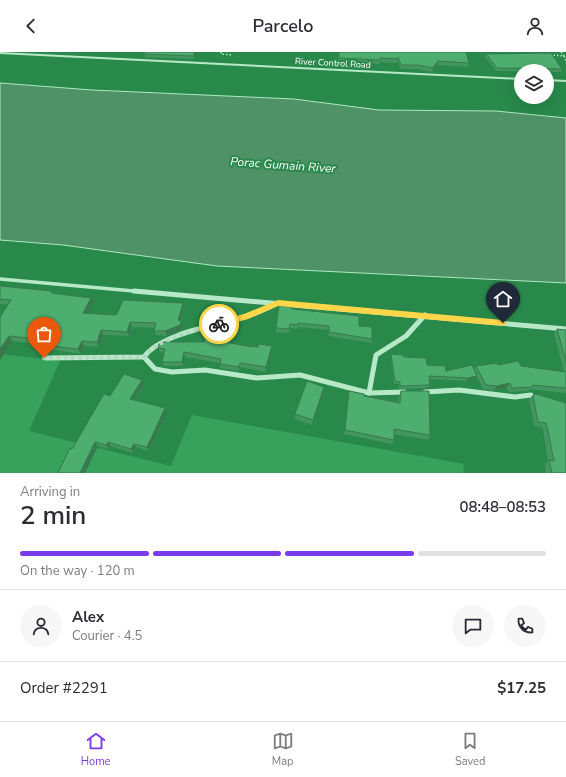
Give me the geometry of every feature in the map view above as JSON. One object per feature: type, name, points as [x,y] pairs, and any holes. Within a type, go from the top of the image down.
[{"type":"street","name":"River Control Road","points":[[0,53],[514,79]]},
{"type":"street","points":[[554,80],[566,81]]},
{"type":"street","points":[[0,278],[425,315],[566,329]]},
{"type":"street","points":[[144,357],[149,350],[190,331],[245,317],[278,303]]},
{"type":"street","points":[[369,393],[376,355],[406,336],[425,315]]},
{"type":"street","points":[[44,358],[144,357],[155,368],[172,372],[205,370],[257,378],[300,375],[369,393],[408,392]]},
{"type":"street","points":[[416,392],[459,390],[515,398],[531,395]]},
{"type":"path","points":[[561,52],[566,61]]},
{"type":"path","points":[[548,55],[564,56]]},
{"type":"shaded area","points":[[0,354],[60,361],[29,431],[171,466],[192,415],[464,464],[463,473],[0,473]]},
{"type":"water","name":"Porac Gumain River","points":[[0,83],[92,90],[294,99],[379,110],[496,111],[566,118],[566,283],[217,266],[63,245],[0,240]]},
{"type":"building","points":[[145,52],[195,52],[193,56],[144,54]]},
{"type":"building","points":[[339,52],[466,52],[469,63],[438,61],[433,68],[418,65],[401,65],[398,57],[398,59],[380,58],[380,60],[339,58]]},
{"type":"building","points":[[551,53],[562,69],[554,69],[554,64],[514,64],[514,68],[497,68],[486,54]]},
{"type":"building","points":[[0,286],[52,291],[51,293],[91,298],[83,313],[115,315],[117,314],[123,300],[183,303],[178,320],[181,321],[180,325],[165,331],[154,331],[156,323],[130,322],[127,332],[101,330],[97,342],[82,341],[78,349],[44,345],[47,340],[9,336],[0,349],[0,317],[11,300],[0,299]]},
{"type":"building","points":[[279,306],[292,307],[292,309],[359,316],[359,326],[372,327],[372,339],[329,332],[329,326],[298,323],[298,325],[290,324],[289,329],[276,328]]},
{"type":"building","points":[[557,329],[566,330],[566,361]]},
{"type":"building","points":[[205,338],[246,346],[258,347],[259,344],[272,346],[266,367],[240,363],[239,367],[220,364],[221,359],[184,352],[182,362],[162,362],[165,349],[158,348],[159,344],[163,342],[204,342]]},
{"type":"building","points":[[391,354],[403,355],[404,357],[426,358],[427,365],[445,366],[446,371],[472,365],[477,376],[468,378],[429,376],[430,384],[428,385],[400,386],[400,382],[395,381]]},
{"type":"building","points":[[518,361],[521,366],[566,372],[566,388],[533,385],[532,387],[512,388],[510,383],[497,386],[486,385],[476,366],[497,363],[498,365]]},
{"type":"building","points":[[124,374],[142,380],[130,399],[165,408],[147,447],[134,444],[131,449],[108,442],[106,445],[95,442],[80,473],[58,473],[70,448],[72,449],[104,394],[110,396]]},
{"type":"building","points":[[307,381],[324,387],[313,420],[295,414]]},
{"type":"building","points":[[349,391],[364,394],[364,396],[400,403],[401,391],[429,391],[430,435],[394,429],[394,440],[345,430]]},
{"type":"building","points":[[536,394],[566,403],[566,473],[552,473],[549,460],[554,461],[547,426],[546,423],[538,422],[533,395]]},
{"type":"way so far","points":[[44,358],[144,357],[149,350],[190,331],[219,324]]},
{"type":"route","points":[[219,324],[245,317],[278,303],[503,323]]}]
